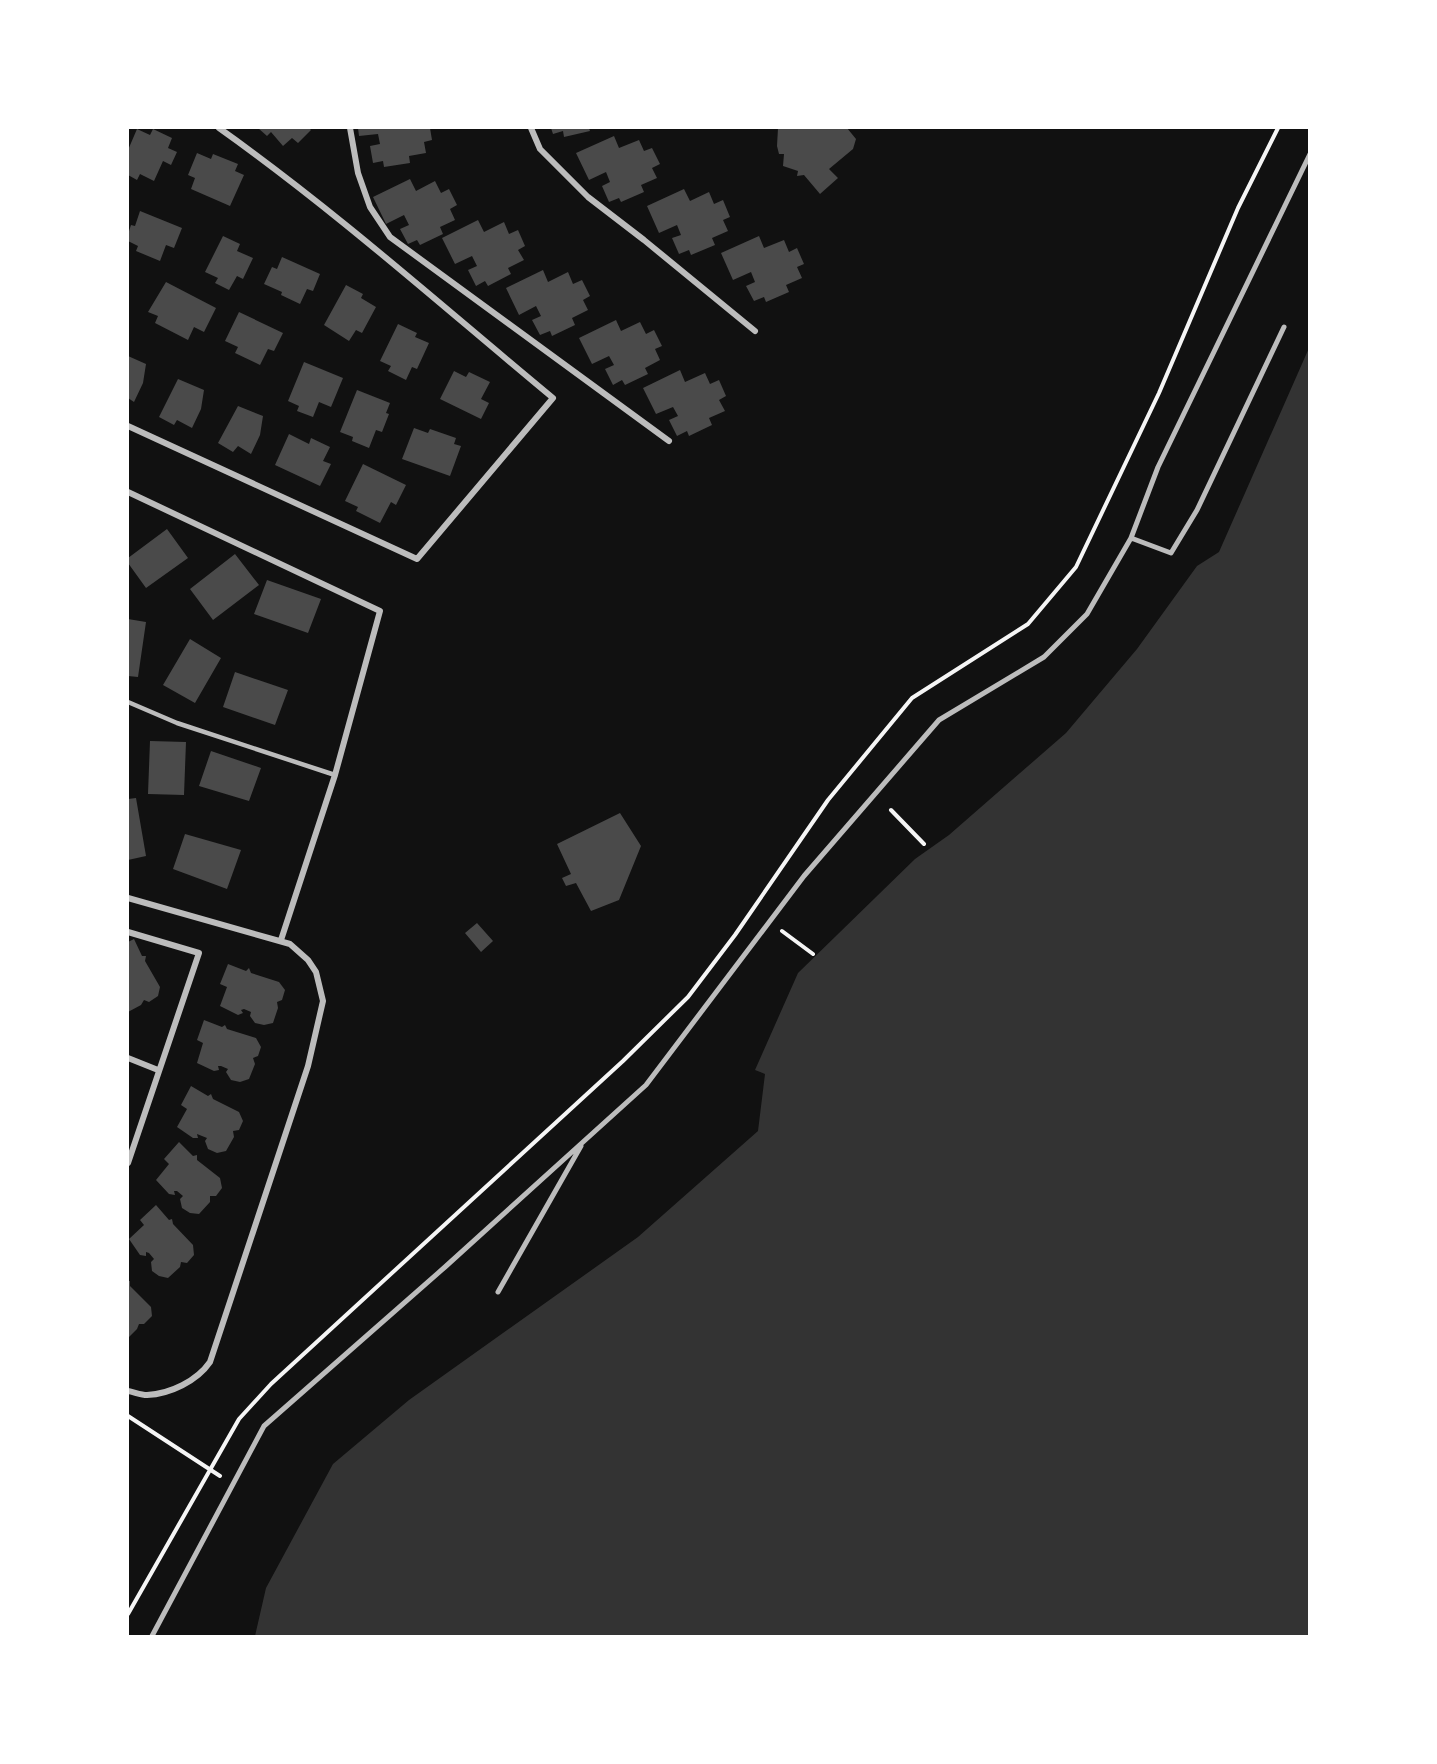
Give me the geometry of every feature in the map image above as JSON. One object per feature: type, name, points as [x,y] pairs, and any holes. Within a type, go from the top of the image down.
[{"type":"street","points":[[128,426],[417,559],[553,398],[337,218],[264,159],[219,128]]},
{"type":"street","points":[[350,128],[358,173],[370,207],[390,237],[669,441]]},
{"type":"street","points":[[531,128],[540,150],[588,197],[644,240],[754,332]]},
{"type":"street","points":[[152,1636],[264,1426],[445,1267],[646,1084],[804,876],[939,720],[1044,657],[1087,614],[1131,538],[1158,467],[1310,154]]},
{"type":"street","points":[[1131,538],[1172,553],[1197,510],[1284,327]]},
{"type":"street","points":[[128,492],[380,611],[335,775],[281,940]]},
{"type":"street","points":[[128,898],[281,940],[298,949],[308,960],[316,972],[323,1001],[308,1066],[214,1352],[204,1371],[168,1392],[145,1395],[128,1391]]},
{"type":"street","points":[[128,932],[199,953],[130,1150],[128,1162]]},
{"type":"street","points":[[128,1058],[158,1070]]},
{"type":"street","points":[[498,1292],[583,1142]]},
{"type":"lane","points":[[128,702],[177,723],[335,775]]},
{"type":"path","points":[[128,1614],[238,1419],[271,1384],[623,1061],[688,997],[735,935],[828,800],[912,698],[1028,624],[1076,567],[1159,393],[1238,208],[1278,128]]},
{"type":"path","points":[[891,810],[924,844]]},
{"type":"path","points":[[770,922],[813,954]]},
{"type":"path","points":[[128,1416],[234,1484]]},
{"type":"shaded area","points":[[1309,348],[1309,1636],[255,1636],[266,1588],[333,1464],[409,1400],[638,1237],[758,1131],[765,1074],[755,1070],[798,973],[915,859],[949,835],[1066,733],[1137,649],[1197,566],[1219,552]]},
{"type":"building","points":[[258,128],[309,128],[311,130],[298,143],[292,138],[283,146],[271,132],[267,136]]},
{"type":"building","points":[[358,128],[430,128],[432,140],[424,142],[426,153],[409,156],[410,163],[384,167],[383,161],[373,163],[370,146],[380,144],[378,134],[359,136]]},
{"type":"building","points":[[551,128],[589,128],[590,131],[564,137],[563,131],[553,134]]},
{"type":"building","points":[[778,128],[847,128],[856,139],[853,149],[829,169],[838,178],[820,194],[804,175],[797,176],[798,171],[783,166],[784,154],[779,154],[777,146]]},
{"type":"building","points":[[137,129],[150,135],[153,129],[172,138],[168,148],[177,152],[171,165],[163,161],[154,181],[140,174],[137,180],[128,175],[128,150]]},
{"type":"building","points":[[614,136],[619,148],[639,140],[644,151],[652,148],[660,164],[652,168],[657,178],[641,185],[644,192],[621,202],[619,198],[609,202],[602,186],[610,182],[606,172],[589,180],[576,153]]},
{"type":"building","points":[[197,153],[211,159],[213,154],[238,164],[235,171],[244,175],[230,206],[191,189],[195,178],[188,175]]},
{"type":"building","points":[[410,179],[416,191],[435,181],[441,193],[449,189],[457,205],[450,209],[455,220],[440,227],[443,234],[420,245],[417,240],[408,244],[400,229],[409,225],[404,215],[386,224],[373,197]]},
{"type":"building","points":[[684,189],[690,201],[709,192],[714,204],[723,200],[730,217],[723,220],[728,231],[712,238],[715,245],[691,255],[689,250],[679,254],[672,238],[681,235],[677,225],[659,233],[647,206]]},
{"type":"building","points":[[140,211],[182,228],[174,248],[166,245],[160,261],[136,251],[138,246],[128,241],[131,225],[135,226]]},
{"type":"building","points":[[478,220],[484,232],[504,222],[509,234],[518,230],[525,246],[518,250],[524,260],[508,268],[511,274],[488,286],[485,281],[476,286],[468,270],[477,266],[472,256],[455,264],[442,238]]},
{"type":"building","points":[[223,236],[240,244],[237,251],[253,258],[243,279],[237,276],[229,290],[215,283],[218,278],[205,272]]},
{"type":"building","points":[[759,236],[764,248],[784,240],[789,252],[797,248],[804,264],[797,267],[802,278],[786,285],[789,292],[766,302],[764,297],[754,301],[746,286],[755,282],[751,272],[733,280],[721,253]]},
{"type":"building","points":[[282,257],[320,274],[313,291],[307,289],[300,304],[264,284],[272,267],[277,269]]},
{"type":"building","points":[[543,270],[548,282],[568,272],[573,284],[582,280],[590,296],[583,300],[588,310],[572,318],[575,325],[552,336],[550,331],[540,335],[532,320],[541,316],[536,306],[519,315],[506,288]]},
{"type":"building","points":[[166,282],[216,308],[204,332],[194,327],[188,340],[155,323],[158,316],[148,312]]},
{"type":"building","points":[[346,285],[363,294],[361,298],[376,307],[362,333],[356,330],[349,341],[324,325]]},
{"type":"building","points":[[239,312],[283,333],[274,351],[268,349],[260,365],[235,353],[238,347],[225,341]]},
{"type":"building","points":[[616,320],[621,331],[640,322],[646,334],[654,330],[662,346],[655,349],[660,360],[645,368],[648,374],[625,385],[622,380],[613,385],[605,369],[614,365],[609,356],[592,364],[579,338]]},
{"type":"building","points":[[398,324],[417,333],[415,337],[429,343],[417,369],[412,367],[406,380],[388,371],[391,366],[380,361]]},
{"type":"building","points":[[128,356],[146,364],[143,383],[134,402],[128,398]]},
{"type":"building","points":[[304,362],[343,378],[331,407],[319,402],[313,417],[297,411],[299,406],[288,401]]},
{"type":"building","points":[[680,370],[685,382],[705,373],[710,384],[719,380],[726,396],[719,400],[725,411],[709,418],[712,425],[689,436],[687,431],[677,436],[669,420],[678,416],[673,407],[656,414],[643,388]]},
{"type":"building","points":[[454,371],[466,377],[469,372],[490,382],[481,399],[489,403],[481,419],[440,399]]},
{"type":"building","points":[[178,379],[204,390],[201,409],[192,428],[177,420],[174,425],[159,417]]},
{"type":"building","points":[[357,390],[390,403],[386,413],[389,414],[382,432],[376,430],[369,448],[352,441],[353,437],[340,432]]},
{"type":"building","points":[[238,406],[263,416],[260,435],[251,454],[238,446],[233,452],[218,443]]},
{"type":"building","points":[[414,428],[428,433],[430,429],[456,438],[454,444],[461,446],[450,476],[402,459]]},
{"type":"building","points":[[289,434],[309,444],[311,438],[330,447],[323,461],[331,464],[320,486],[275,465]]},
{"type":"building","points":[[363,464],[406,485],[396,505],[391,502],[380,523],[356,511],[358,507],[345,501]]},
{"type":"building","points":[[167,529],[188,558],[146,588],[128,563],[128,558]]},
{"type":"building","points":[[235,554],[259,585],[213,620],[190,589]]},
{"type":"building","points":[[267,580],[321,599],[308,633],[254,614]]},
{"type":"building","points":[[128,619],[146,622],[138,677],[128,676]]},
{"type":"building","points":[[190,639],[221,658],[195,703],[163,685]]},
{"type":"building","points":[[235,672],[288,690],[275,725],[223,707]]},
{"type":"building","points":[[150,741],[186,742],[184,795],[148,794]]},
{"type":"building","points":[[211,751],[261,768],[249,801],[199,786]]},
{"type":"building","points":[[136,798],[146,856],[128,860],[128,799]]},
{"type":"building","points":[[620,813],[641,846],[619,900],[591,911],[576,883],[566,886],[562,878],[571,874],[557,844]]},
{"type":"building","points":[[185,834],[241,850],[227,889],[173,869]]},
{"type":"building","points":[[477,923],[493,941],[481,952],[465,933]]},
{"type":"building","points":[[134,939],[142,956],[146,956],[145,961],[160,987],[158,996],[149,1002],[144,1000],[141,1005],[128,1012],[128,942]]},
{"type":"building","points":[[228,964],[246,971],[249,968],[251,973],[279,982],[285,990],[282,1000],[277,1002],[278,1008],[273,1023],[264,1025],[255,1023],[250,1016],[251,1012],[244,1009],[241,1010],[243,1013],[238,1015],[220,1006],[227,987],[220,984]]},
{"type":"building","points":[[204,1020],[222,1027],[225,1025],[227,1029],[256,1038],[261,1047],[258,1056],[253,1058],[255,1064],[249,1079],[240,1082],[231,1080],[226,1072],[228,1069],[218,1066],[219,1070],[214,1071],[197,1063],[203,1043],[197,1040]]},
{"type":"building","points":[[191,1086],[208,1096],[211,1094],[213,1099],[239,1112],[243,1121],[239,1130],[233,1131],[234,1137],[226,1151],[217,1153],[208,1149],[205,1141],[207,1138],[197,1134],[198,1138],[193,1138],[177,1127],[187,1109],[181,1105]]},
{"type":"building","points":[[179,1142],[193,1156],[197,1155],[197,1160],[220,1178],[222,1188],[216,1196],[210,1196],[210,1202],[199,1214],[190,1213],[182,1208],[180,1199],[183,1196],[177,1191],[174,1191],[175,1195],[169,1194],[156,1180],[169,1164],[164,1159]]},
{"type":"building","points":[[156,1205],[169,1220],[172,1219],[173,1224],[193,1245],[194,1255],[187,1263],[181,1262],[180,1267],[168,1278],[152,1271],[151,1262],[154,1259],[146,1252],[146,1256],[140,1255],[129,1239],[144,1225],[140,1220]]},
{"type":"building","points":[[128,1281],[130,1281],[130,1286],[151,1307],[152,1316],[144,1324],[139,1324],[128,1338]]}]
